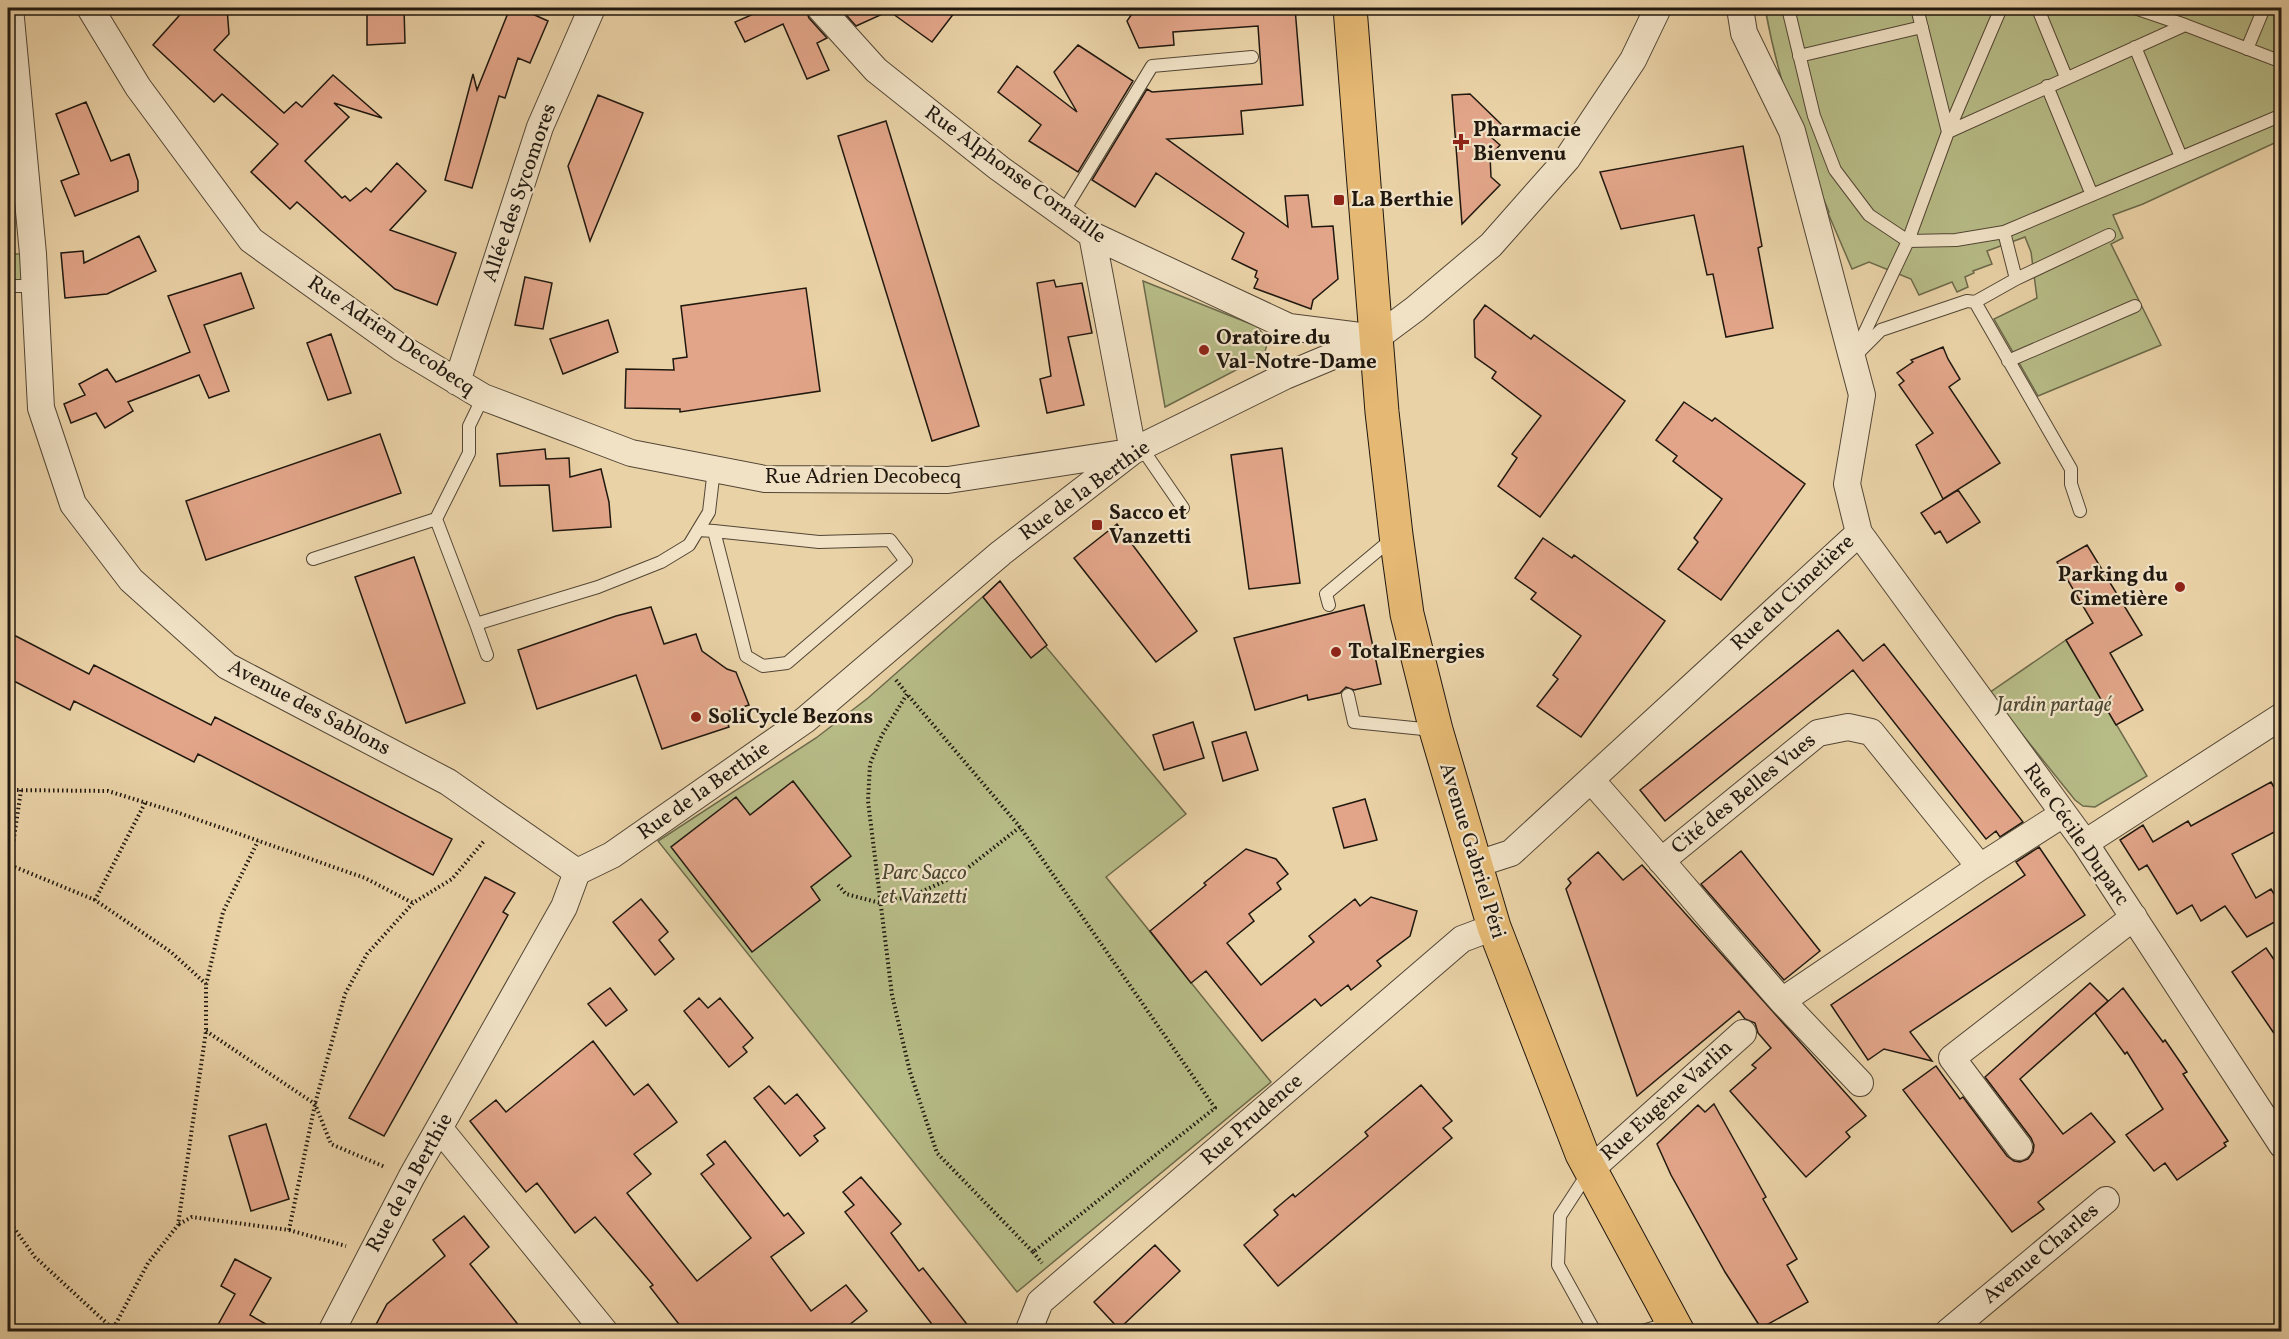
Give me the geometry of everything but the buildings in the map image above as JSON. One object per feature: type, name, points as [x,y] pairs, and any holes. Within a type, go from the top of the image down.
[{"type":"main road","name":"Avenue Gabriel Péri","points":[[1350,8],[1382,412],[1407,614],[1436,730],[1494,927],[1582,1154],[1675,1327]]},
{"type":"street","name":"Avenue des Sablons","points":[[10,8],[35,286],[41,408],[73,504],[131,580],[227,666],[448,782],[577,872]]},
{"type":"street","name":"Rue Adrien Decobecq","points":[[90,8],[138,87],[251,240],[400,347],[483,397],[631,453],[765,479],[948,480],[1137,449]]},
{"type":"street","name":"Allée des Sycomores","points":[[457,382],[540,127],[592,8]]},
{"type":"street","name":"Rue Alphonse Cornaille","points":[[819,8],[876,70],[999,168],[1092,235],[1289,327],[1376,338]]},
{"type":"street","name":"Rue de la Berthie","points":[[330,1332],[412,1176],[564,907],[577,872],[612,855],[805,720],[1001,553],[1137,449],[1285,376],[1376,338],[1415,309],[1491,245],[1567,159],[1633,60],[1658,8]]},
{"type":"street","name":"Rue du Cimetière","points":[[1474,865],[1511,853],[1859,533],[1847,484],[1862,396],[1792,132],[1744,33],[1740,8]]},
{"type":"street","points":[[1092,235],[1137,449]]},
{"type":"street","name":"Rue Cécile Duparc","points":[[1859,533],[2085,843],[2282,1145]]},
{"type":"street","points":[[2085,843],[2282,716]]},
{"type":"street","name":"Cité des Belles Vues","points":[[1661,861],[1818,733],[1848,727],[1871,732],[1980,867]]},
{"type":"street","name":"Cité des Belles Vues","points":[[1591,780],[1782,1002],[1860,1083]]},
{"type":"street","points":[[1782,1002],[1980,867],[2063,814]]},
{"type":"street","points":[[2019,1147],[1952,1058],[2133,917]]},
{"type":"street","name":"Rue Prudence","points":[[1028,1332],[1040,1302],[1462,939],[1494,927]]},
{"type":"street","name":"Rue Eugène Varlin","points":[[1590,1170],[1743,1032]]},
{"type":"street","points":[[440,1129],[605,1332]]},
{"type":"street","name":"Avenue Charles","points":[[1948,1332],[2106,1200]]},
{"type":"lane","points":[[1788,8],[1814,116],[1835,170],[1869,215],[1908,241],[1956,240],[2004,232],[2282,115]]},
{"type":"lane","points":[[1917,8],[1948,132]]},
{"type":"lane","points":[[1852,358],[1908,241],[1948,132],[2001,8]]},
{"type":"lane","points":[[2135,8],[2282,62]]},
{"type":"lane","points":[[2247,49],[2264,8]]},
{"type":"lane","points":[[2038,9],[2066,77]]},
{"type":"lane","points":[[1948,132],[2185,25]]},
{"type":"lane","points":[[1798,56],[1922,27]]},
{"type":"lane","points":[[2135,47],[2181,157]]},
{"type":"lane","points":[[1062,214],[1152,66],[1252,57]]},
{"type":"lane","points":[[2047,86],[2092,195]]},
{"type":"lane","points":[[2004,232],[2016,279]]},
{"type":"lane","points":[[1852,358],[1881,330],[1967,301],[1975,302],[2016,279],[2109,235]]},
{"type":"lane","points":[[8,286],[35,286]]},
{"type":"lane","points":[[1975,302],[2071,470],[2071,484],[2080,511]]},
{"type":"lane","points":[[2008,361],[2135,306]]},
{"type":"lane","points":[[313,559],[436,519],[469,453],[470,426],[483,397]]},
{"type":"lane","points":[[1137,449],[1183,508]]},
{"type":"lane","points":[[476,624],[598,587],[661,562],[688,545],[709,512],[714,469]]},
{"type":"lane","points":[[436,519],[487,655]]},
{"type":"lane","points":[[698,530],[714,531],[819,542],[890,540],[906,561],[787,663],[763,666],[746,656],[714,531]]},
{"type":"lane","points":[[1329,605],[1326,594],[1396,535]]},
{"type":"lane","points":[[1348,694],[1354,722],[1436,730]]},
{"type":"lane","points":[[1590,1170],[1560,1216],[1558,1265],[1594,1330],[1609,1332]]},
{"type":"lane","points":[[1639,1332],[1675,1327]]},
{"type":"path","points":[[879,658],[1020,827],[1215,1108],[1033,1252],[937,1153],[910,1072],[892,995],[868,801],[870,764],[882,735],[907,694]]},
{"type":"path","points":[[8,790],[108,791],[365,878],[412,903]]},
{"type":"path","points":[[21,790],[9,864],[95,900],[171,952],[206,985]]},
{"type":"path","points":[[95,900],[145,803]]},
{"type":"path","points":[[289,1230],[315,1104],[345,994],[366,954],[412,903],[452,879],[501,819]]},
{"type":"path","points":[[838,885],[846,894],[880,903],[912,896],[960,874],[1020,827]]},
{"type":"path","points":[[178,1225],[206,1031],[206,985],[223,912],[258,841]]},
{"type":"path","points":[[206,1031],[315,1104],[331,1144],[374,1164],[412,1176]]},
{"type":"path","points":[[8,1220],[35,1257],[112,1330],[148,1263],[178,1225],[192,1217],[289,1230],[372,1254]]},
{"type":"green space","points":[[1765,8],[2281,8],[2281,140],[2143,204],[2113,215],[2123,238],[2111,244],[2161,345],[2038,396],[1994,319],[2037,298],[2031,252],[2025,237],[1987,251],[1992,264],[1973,271],[1974,273],[1965,277],[1968,287],[1957,292],[1952,282],[1919,295],[1911,279],[1869,262],[1852,269],[1828,213],[1791,112],[1776,60]]},
{"type":"green space","points":[[8,254],[33,254],[35,286],[8,286]]},
{"type":"green space","points":[[1143,281],[1256,326],[1266,340],[1263,356],[1165,407]]},
{"type":"green space","name":"Parc Sacco et Vanzetti","points":[[995,586],[1186,814],[1106,877],[1271,1082],[1017,1292],[658,841],[816,738],[868,698]]},
{"type":"green space","name":"Jardin partagé","points":[[2066,640],[2147,776],[2095,807],[2083,806],[2075,800],[1989,693]]},
{"type":"place","name":"Pharmacie Bienvenu","points":[[1461,142]]},
{"type":"place","name":"La Berthie","points":[[1339,200]]},
{"type":"place","name":"Oratoire du Val-Notre-Dame","points":[[1204,350]]},
{"type":"place","name":"Sacco et Vanzetti","points":[[1097,525]]},
{"type":"place","name":"Parking du Cimetière","points":[[2180,587]]},
{"type":"place","name":"TotalEnergies","points":[[1336,652]]},
{"type":"place","name":"SoliCycle Bezons","points":[[696,717]]}]
